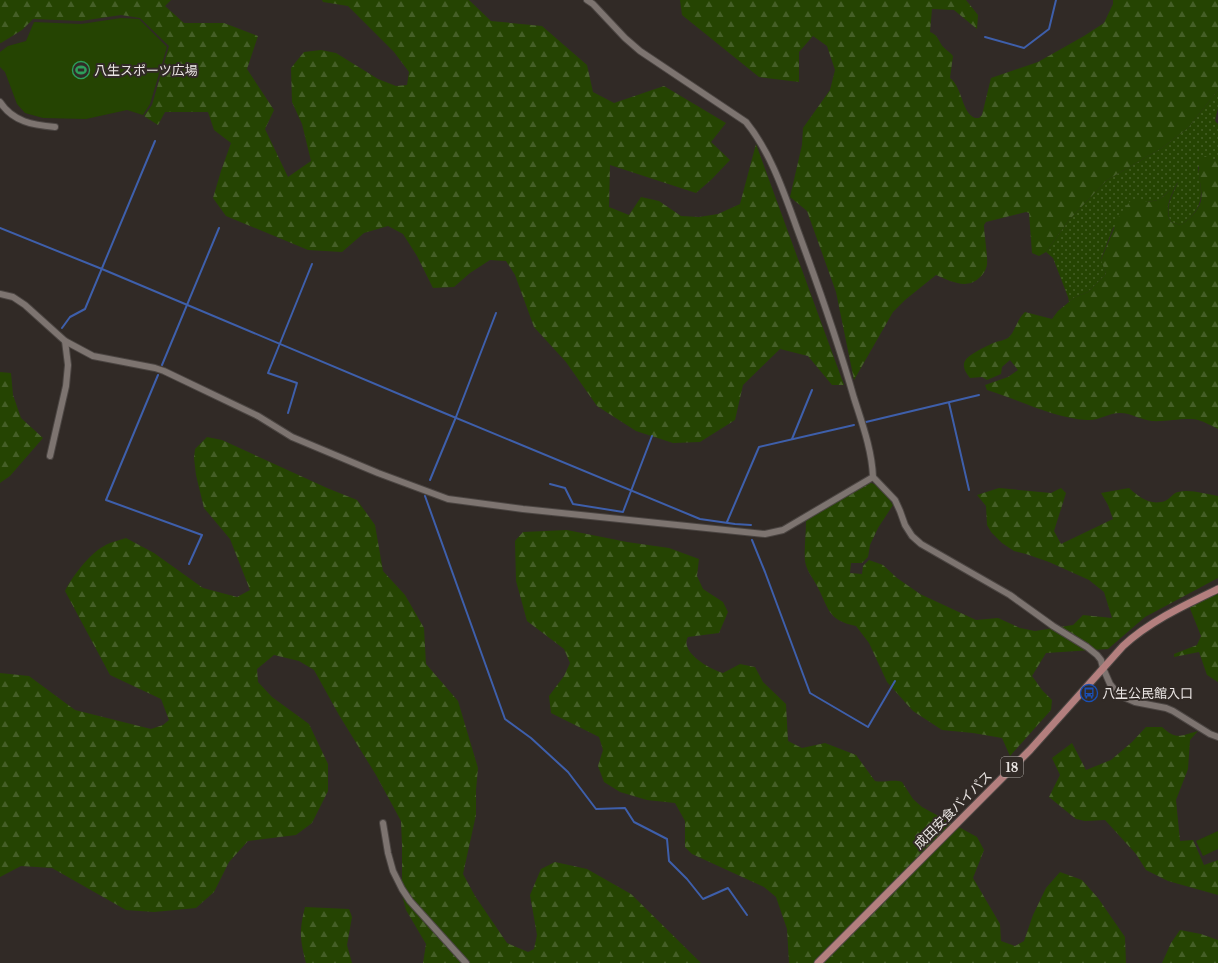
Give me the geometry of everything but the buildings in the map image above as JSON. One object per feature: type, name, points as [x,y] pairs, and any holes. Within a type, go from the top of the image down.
[{"type":"main road","name":"成田安食バイパス","points":[[818,963],[1020,760],[1123,646],[1139,632],[1172,612],[1218,589]]},
{"type":"street","points":[[587,0],[593,4],[625,38],[640,51],[746,122],[759,138],[792,215],[837,341],[869,448],[873,466],[873,477],[895,500],[904,525],[912,536],[921,544],[1010,595],[1053,626],[1087,647],[1101,660],[1103,668],[1115,691],[1124,698],[1135,702],[1166,708],[1188,719],[1210,734],[1218,737]]},
{"type":"street","points":[[0,102],[10,114],[20,120],[39,126],[55,127]]},
{"type":"street","points":[[0,294],[13,297],[25,305],[65,341],[93,356],[164,371],[258,416],[292,437],[378,473],[448,499],[765,534],[783,530],[873,477]]},
{"type":"street","points":[[50,456],[66,386],[68,365],[65,341]]},
{"type":"street","points":[[383,823],[393,872],[402,890],[410,901],[466,963]]},
{"type":"green space","points":[[0,0],[171,0],[165,6],[184,23],[224,23],[258,36],[247,69],[274,110],[265,129],[288,177],[311,161],[302,124],[292,102],[291,68],[304,52],[321,50],[336,53],[378,79],[396,86],[407,85],[409,72],[394,52],[348,6],[323,2],[322,0],[469,0],[491,21],[542,26],[587,65],[593,92],[614,103],[664,86],[726,123],[711,142],[730,160],[696,193],[610,165],[609,207],[629,215],[641,197],[659,201],[681,216],[699,217],[718,214],[740,204],[756,144],[844,385],[832,385],[808,356],[780,349],[743,385],[735,420],[700,442],[673,443],[636,431],[597,406],[566,362],[534,327],[515,275],[506,261],[490,260],[470,273],[454,287],[433,288],[417,256],[403,234],[388,226],[364,233],[342,252],[308,250],[226,216],[213,198],[231,143],[214,130],[208,112],[165,112],[158,125],[144,116],[152,105],[169,46],[140,18],[121,15],[81,21],[33,19],[22,30],[0,43]]},
{"type":"green space","points":[[680,0],[966,0],[978,15],[977,29],[954,10],[932,9],[930,32],[936,35],[942,46],[953,56],[950,78],[954,82],[967,111],[975,118],[979,118],[982,115],[991,78],[1038,62],[1084,36],[1104,23],[1113,4],[1113,0],[1218,0],[1218,90],[1188,128],[1162,148],[1107,180],[1069,220],[1046,252],[1039,256],[1032,253],[1029,213],[1026,212],[986,222],[984,225],[987,265],[982,275],[974,282],[964,284],[953,282],[936,275],[905,300],[893,312],[854,380],[836,292],[807,211],[790,197],[802,145],[803,128],[830,90],[835,70],[827,46],[813,36],[799,52],[799,82],[759,77],[682,15]]},
{"type":"green space","name":"八生スポーツ広場","points":[[121,18],[139,19],[167,47],[150,104],[143,115],[127,110],[86,119],[43,118],[25,113],[17,104],[5,72],[0,67],[0,52],[8,46],[26,41],[34,22],[81,24]]},
{"type":"green space","points":[[1218,90],[1218,108],[1215,121],[1218,124],[1218,159],[1198,167],[1201,192],[1195,212],[1181,225],[1171,222],[1168,212],[1171,197],[1178,182],[1159,200],[1146,202],[1113,228],[1101,259],[1106,274],[1088,292],[1075,297],[1069,302],[1053,258],[1046,252],[1069,220],[1107,180],[1162,148],[1188,128]]},
{"type":"green space","points":[[1205,156],[1213,160],[1218,159],[1218,429],[1194,419],[1152,421],[1120,413],[1091,420],[1074,419],[1049,412],[987,390],[985,385],[1008,377],[1018,370],[1010,360],[1002,367],[1001,374],[987,380],[982,377],[970,378],[964,368],[967,358],[994,343],[1008,338],[1025,312],[1052,319],[1058,311],[1075,297],[1088,292],[1106,274],[1101,260],[1120,214],[1132,199],[1154,201],[1163,197],[1178,181],[1169,201],[1169,217],[1171,222],[1181,225],[1189,218],[1200,204],[1201,192],[1199,167]]},
{"type":"green space","points":[[0,372],[11,373],[13,395],[21,418],[43,438],[10,476],[0,483]]},
{"type":"green space","points":[[207,437],[222,440],[327,488],[357,500],[375,525],[383,571],[405,595],[424,628],[426,664],[458,701],[478,768],[476,815],[463,874],[475,896],[507,943],[528,952],[534,949],[537,935],[530,895],[541,869],[555,862],[587,869],[631,894],[701,963],[423,963],[426,944],[406,910],[402,895],[401,821],[376,775],[339,715],[314,670],[299,661],[274,655],[257,669],[258,682],[272,697],[309,724],[328,764],[328,791],[312,823],[296,835],[248,841],[229,862],[214,892],[196,908],[154,912],[126,910],[52,868],[21,866],[0,877],[0,673],[29,676],[75,710],[151,729],[163,725],[169,720],[161,699],[110,675],[65,591],[73,577],[84,563],[103,546],[126,538],[154,553],[203,588],[237,597],[250,590],[230,539],[204,508],[196,475],[194,458],[195,449]]},
{"type":"green space","points":[[869,482],[881,487],[893,505],[878,528],[870,545],[868,557],[862,563],[851,563],[850,573],[862,574],[863,566],[869,560],[883,565],[897,578],[920,594],[976,620],[998,618],[1020,628],[1035,631],[1073,625],[1083,615],[1112,618],[1104,592],[1089,580],[1049,562],[1014,551],[1002,543],[991,532],[987,525],[986,506],[977,495],[999,488],[1051,493],[1061,488],[1066,493],[1054,531],[1061,544],[1113,519],[1108,505],[1101,493],[1129,488],[1145,500],[1154,502],[1165,501],[1176,493],[1183,491],[1218,496],[1218,578],[1145,617],[1108,649],[1046,653],[1032,676],[1042,690],[1052,700],[1051,710],[1010,756],[1002,738],[942,730],[913,711],[887,682],[869,643],[856,626],[839,620],[826,606],[806,564],[806,521],[821,509]]},
{"type":"green space","points":[[567,530],[627,542],[669,548],[699,559],[697,576],[703,589],[723,602],[728,612],[719,633],[688,637],[686,643],[688,649],[698,660],[723,673],[740,664],[755,667],[763,682],[786,704],[788,741],[802,748],[825,743],[856,755],[875,781],[902,782],[913,799],[922,807],[977,837],[984,850],[973,878],[1000,924],[1001,941],[1015,946],[1024,941],[1033,915],[1046,888],[1060,872],[1082,880],[1098,898],[1125,937],[1126,963],[789,963],[787,929],[776,897],[764,887],[692,854],[685,847],[685,821],[675,803],[647,800],[620,792],[604,782],[598,766],[603,750],[599,737],[551,713],[549,696],[564,676],[570,663],[564,649],[527,621],[516,581],[515,541],[523,532]]},
{"type":"green space","points":[[1218,593],[1218,682],[1207,675],[1199,652],[1174,657],[1174,654],[1197,645],[1201,636],[1189,606]]},
{"type":"green space","points":[[1146,727],[1162,727],[1171,734],[1178,736],[1198,731],[1190,740],[1188,769],[1176,800],[1180,841],[1193,840],[1204,865],[1218,860],[1218,895],[1168,881],[1146,870],[1136,854],[1105,820],[1085,821],[1076,819],[1049,797],[1060,775],[1052,758],[1072,743],[1086,770],[1111,760],[1132,742]]},
{"type":"green space","points":[[1218,831],[1218,849],[1203,856],[1196,841]]},
{"type":"green space","points":[[305,907],[349,909],[352,917],[347,945],[352,963],[306,963],[302,948],[301,935]]},
{"type":"green space","points":[[1180,930],[1201,934],[1218,940],[1218,963],[1162,963],[1171,943]]},
{"type":"waterway","points":[[985,37],[1024,48],[1049,29],[1056,0]]},
{"type":"waterway","points":[[62,328],[70,317],[85,309],[155,141]]},
{"type":"waterway","points":[[0,228],[102,269],[700,519],[751,525]]},
{"type":"waterway","points":[[162,365],[219,228]]},
{"type":"waterway","points":[[288,413],[297,383],[268,373],[312,264]]},
{"type":"waterway","points":[[430,480],[496,313]]},
{"type":"waterway","points":[[158,375],[106,500],[202,535],[189,564]]},
{"type":"waterway","points":[[792,439],[812,390]]},
{"type":"waterway","points":[[866,422],[979,395]]},
{"type":"waterway","points":[[949,403],[969,490]]},
{"type":"waterway","points":[[727,522],[759,447],[854,425]]},
{"type":"waterway","points":[[550,484],[565,488],[573,504],[623,512],[652,436]]},
{"type":"waterway","points":[[425,496],[505,719],[531,738],[568,772],[596,809],[625,808],[634,822],[667,839],[669,861],[687,879],[703,899],[728,888],[747,915]]},
{"type":"waterway","points":[[752,540],[810,693],[868,727],[895,681]]},
{"type":"place","name":"八生スポーツ広場","points":[[81,70]]},
{"type":"place","name":"八生公民館入口","points":[[1089,693]]}]
